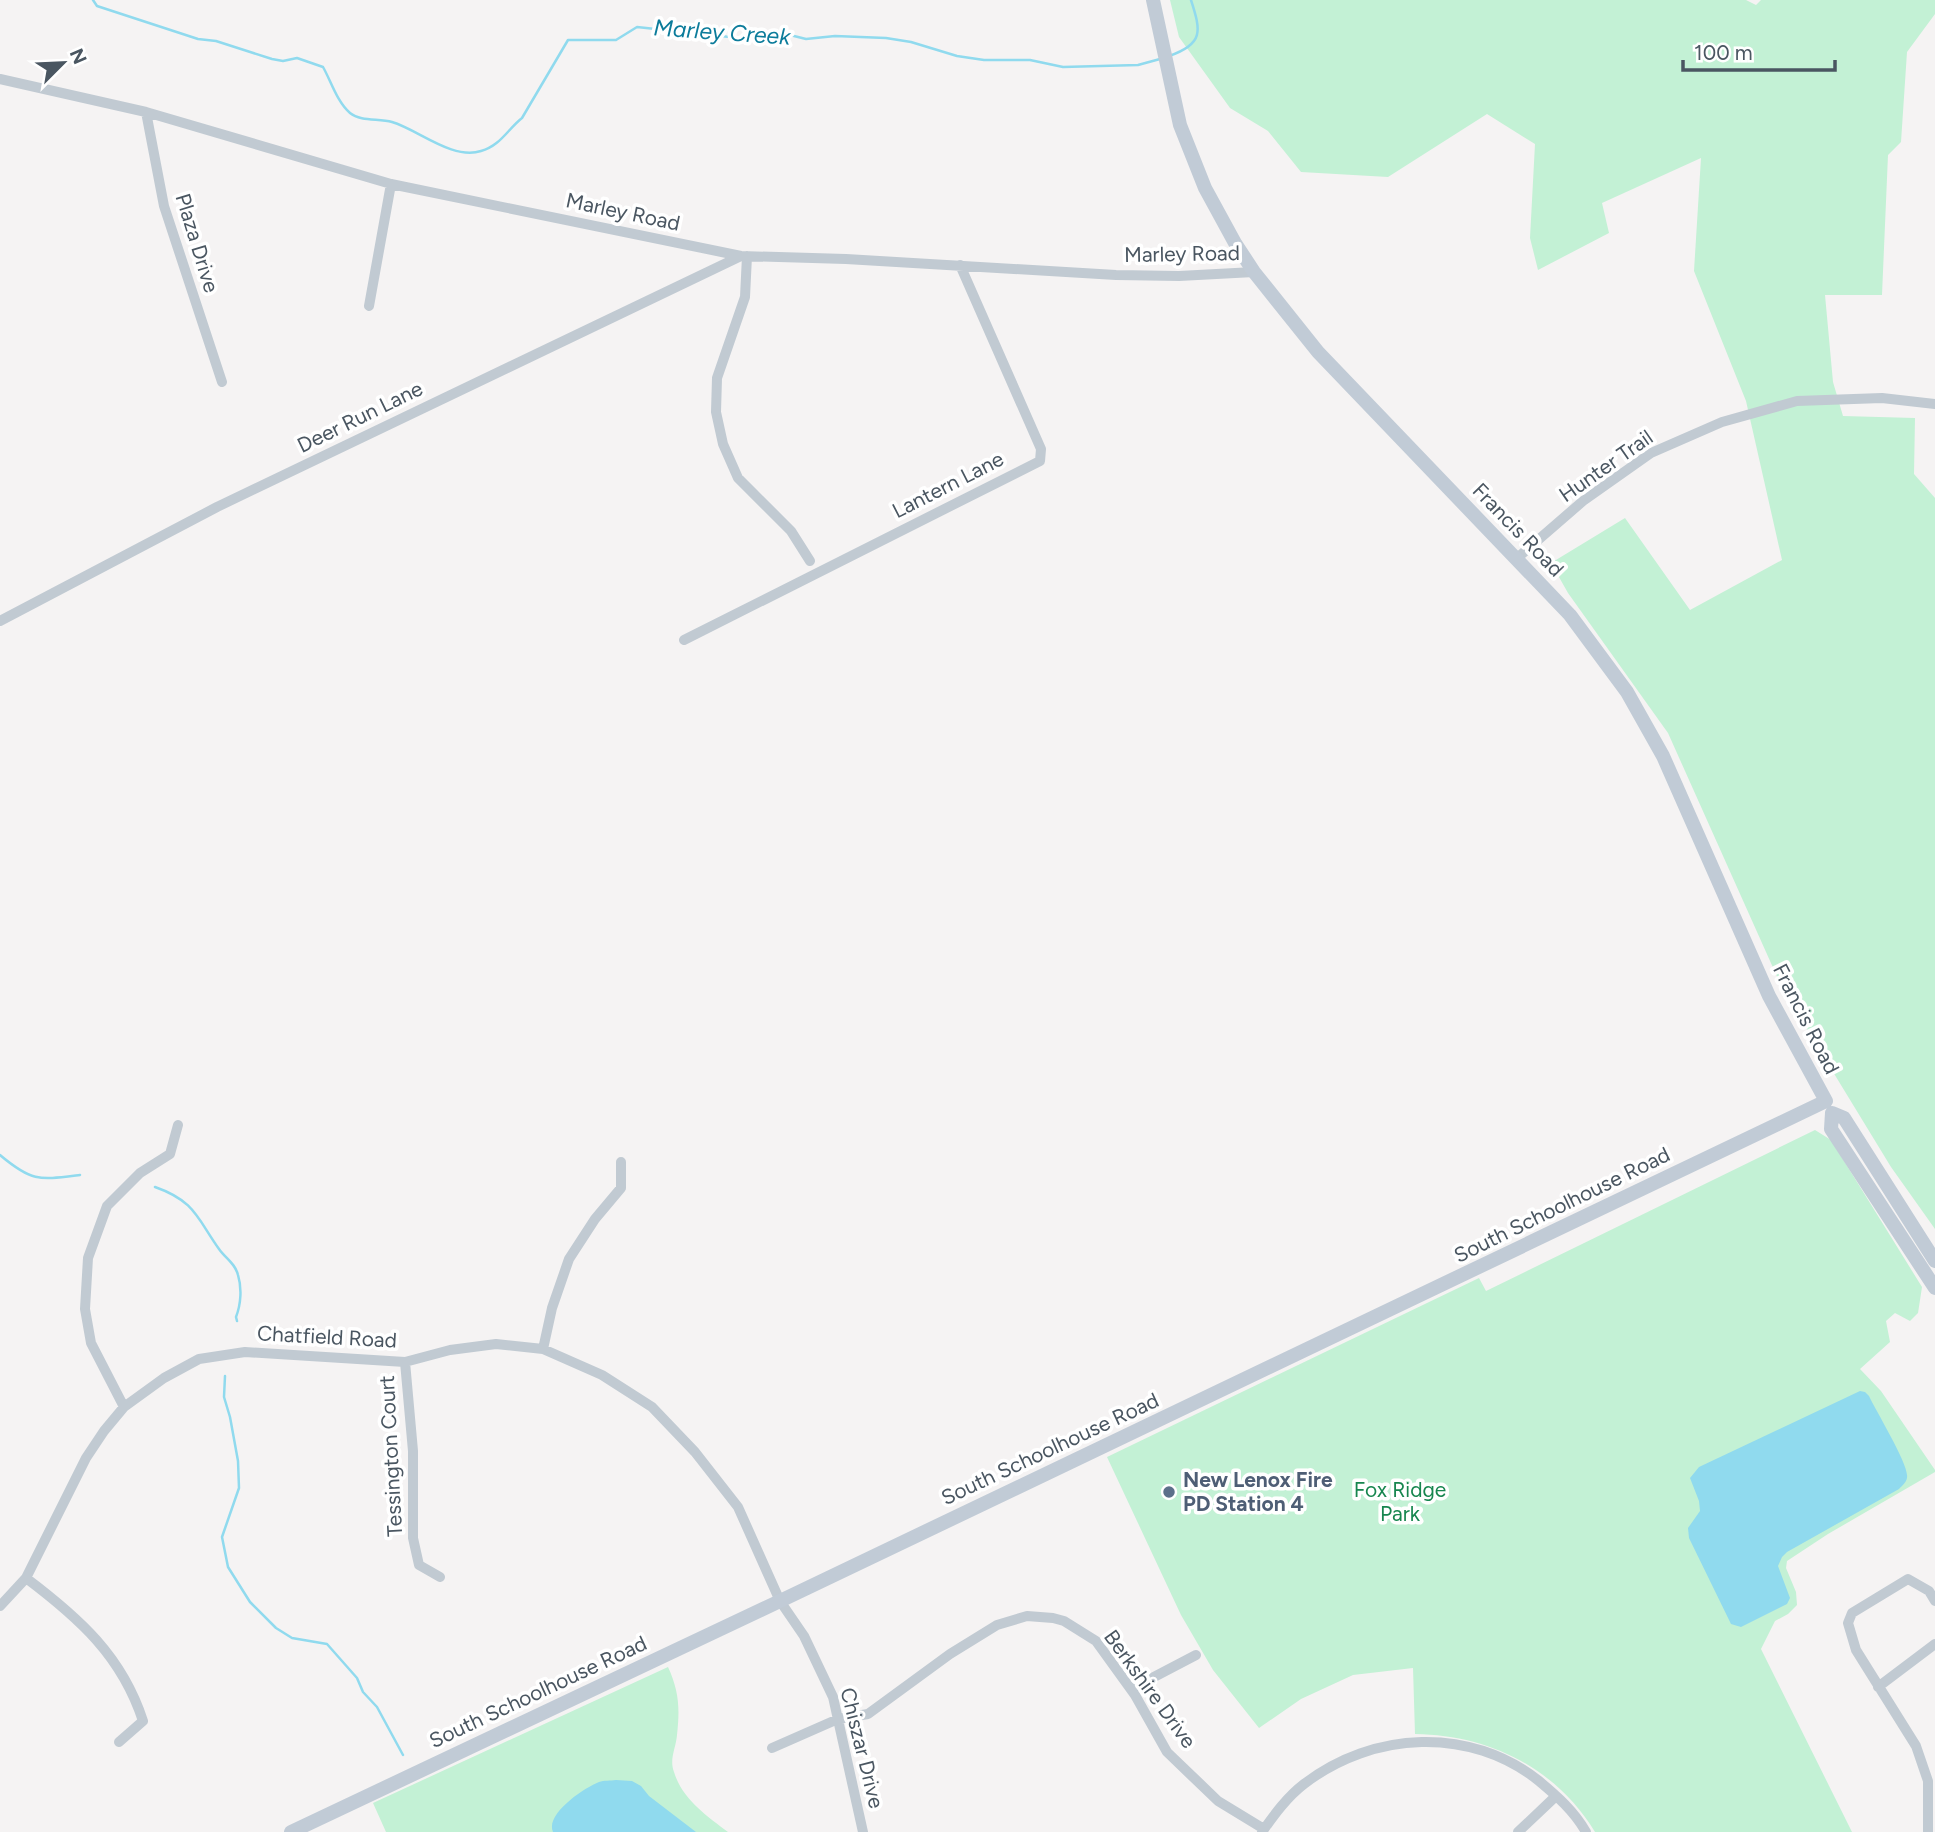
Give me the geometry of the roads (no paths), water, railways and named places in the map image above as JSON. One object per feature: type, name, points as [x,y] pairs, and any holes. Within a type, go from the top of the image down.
[{"type":"street","name":"Francis Road","points":[[1153,0],[1180,125],[1221,221],[1254,272],[1318,352],[1570,615],[1601,654],[1650,731],[1748,950],[1795,1047],[1829,1107],[1844,1118],[1935,1261]]},
{"type":"street","name":"Marley Road","points":[[0,79],[146,112],[391,184],[744,256],[1129,275],[1179,276],[1254,272]]},
{"type":"street","name":"Plaza Drive","points":[[146,112],[164,206],[222,382]]},
{"type":"street","points":[[369,306],[391,184]]},
{"type":"street","points":[[744,256],[745,297],[718,378],[716,412],[720,433],[737,478],[791,531],[810,561]]},
{"type":"street","name":"Deer Run Lane","points":[[0,621],[217,508],[744,256]]},
{"type":"street","name":"Lantern Lane","points":[[684,640],[1040,461],[1041,449],[960,265]]},
{"type":"street","name":"Hunter Trail","points":[[1516,559],[1583,501],[1651,453],[1721,422],[1797,401],[1882,398],[1935,404]]},
{"type":"street","name":"Francis Road","points":[[1829,1107],[1831,1129],[1935,1287]]},
{"type":"street","name":"South Schoolhouse Road","points":[[291,1832],[1829,1107]]},
{"type":"street","points":[[124,1407],[91,1343],[85,1309],[88,1258],[107,1206],[140,1173],[170,1154],[178,1125]]},
{"type":"street","points":[[543,1349],[552,1308],[569,1259],[621,1188],[621,1162]]},
{"type":"street","name":"Chatfield Road","points":[[0,1606],[26,1578],[86,1458],[104,1431],[124,1407],[164,1378],[199,1359],[245,1352],[405,1362],[450,1350],[496,1345],[543,1349],[602,1375],[652,1407],[695,1451],[738,1507],[780,1601]]},
{"type":"street","name":"Tessington Court","points":[[405,1362],[413,1451],[413,1538],[419,1565],[440,1577]]},
{"type":"street","points":[[26,1578],[62,1604],[119,1666],[136,1699],[143,1721],[119,1742]]},
{"type":"street","points":[[1928,1832],[1928,1781],[1916,1746],[1856,1650],[1848,1623],[1852,1613],[1908,1579],[1929,1591],[1935,1601]]},
{"type":"street","name":"Chiszar Drive","points":[[780,1601],[804,1636],[834,1697],[863,1832]]},
{"type":"street","name":"Berkshire Drive","points":[[772,1748],[838,1719],[868,1714],[950,1654],[997,1625],[1027,1616],[1064,1620],[1096,1641],[1131,1689],[1167,1752],[1218,1801],[1263,1830]]},
{"type":"street","points":[[1878,1687],[1935,1644]]},
{"type":"street","points":[[1131,1689],[1196,1656]]},
{"type":"street","points":[[1263,1830],[1289,1797],[1327,1769],[1368,1750],[1404,1743],[1443,1742],[1467,1746],[1515,1763],[1571,1810],[1586,1832]]},
{"type":"street","points":[[1518,1832],[1556,1796]]},
{"type":"water","points":[[1860,1391],[1869,1396],[1897,1448],[1906,1468],[1906,1481],[1899,1489],[1787,1552],[1778,1566],[1790,1598],[1787,1604],[1741,1627],[1731,1624],[1689,1538],[1688,1528],[1700,1511],[1690,1478],[1699,1467]]},
{"type":"water","points":[[632,1781],[641,1786],[649,1796],[696,1832],[553,1832],[555,1817],[567,1802],[599,1782]]},
{"type":"waterway","name":"Marley Creek","points":[[93,0],[97,6],[198,39],[216,41],[272,59],[283,61],[297,58],[323,67],[341,103],[354,116],[392,122],[447,148],[470,153],[488,149],[522,118],[568,40],[616,40],[637,27],[739,38],[790,35],[806,39],[835,36],[886,38],[911,42],[957,56],[984,60],[1030,60],[1063,67],[1138,65],[1160,59]]},
{"type":"waterway","name":"Marley Creek","points":[[1169,56],[1189,47],[1197,35],[1197,20],[1191,0]]},
{"type":"waterway","points":[[0,1155],[29,1175],[45,1178],[80,1175]]},
{"type":"waterway","points":[[155,1187],[179,1198],[187,1205],[235,1267],[240,1291],[237,1321]]},
{"type":"waterway","points":[[225,1376],[224,1397],[238,1461],[239,1488],[222,1537],[228,1567],[250,1602],[276,1628],[292,1638],[327,1644],[357,1678],[363,1692],[377,1707],[403,1755]]},
{"type":"place","name":"New Lenox Fire PD Station 4","points":[[1169,1492]]},
{"type":"park label","name":"Fox Ridge Park","points":[[1400,1502]]}]
